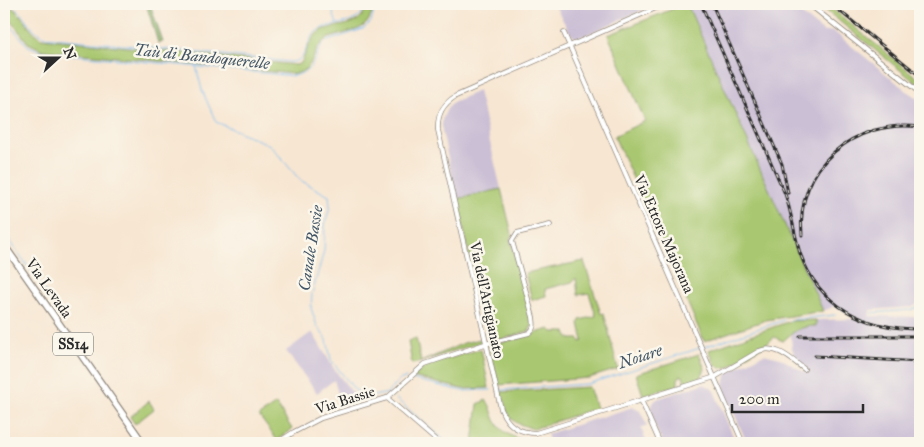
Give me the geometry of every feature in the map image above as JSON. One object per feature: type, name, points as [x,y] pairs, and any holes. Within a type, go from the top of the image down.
[{"type":"main road","name":"Via Levada","points":[[4,244],[143,443]]},
{"type":"street","name":"Via dell'Artigianato","points":[[665,4],[456,96],[445,104],[439,114],[438,130],[500,409],[506,420],[516,428],[530,433],[541,432],[714,377],[767,349],[772,349],[789,358],[804,369]]},
{"type":"street","points":[[809,4],[920,93]]},
{"type":"street","name":"Via Ettore Majorana","points":[[564,33],[743,443]]},
{"type":"street","points":[[387,398],[425,364],[485,344],[529,333],[533,330],[533,317],[512,241],[517,233],[550,224]]},
{"type":"street","name":"Via Bassie","points":[[277,443],[321,418],[387,398],[439,443]]},
{"type":"street","points":[[641,400],[660,443]]},
{"type":"shaded area","points":[[554,4],[656,4],[583,36],[574,37]]},
{"type":"shaded area","points":[[687,4],[788,4],[824,32],[833,31],[920,100],[920,303],[912,307],[871,310],[869,316],[920,317],[920,443],[747,443],[725,392],[726,375],[764,354],[780,358],[804,372],[807,367],[801,363],[792,349],[792,331],[804,326],[816,326],[816,320],[858,319],[835,306],[823,311]]},
{"type":"shaded area","points":[[478,91],[501,189],[457,199],[442,131],[442,120],[452,103]]},
{"type":"shaded area","points":[[312,332],[334,369],[351,391],[361,400],[342,407],[334,380],[317,393],[286,351]]},
{"type":"shaded area","points":[[703,384],[714,391],[736,443],[663,443],[651,417],[652,404],[657,399]]},
{"type":"shaded area","points":[[633,407],[640,411],[647,425],[641,428],[647,443],[550,443],[547,434]]},
{"type":"green space","points":[[4,4],[15,10],[41,38],[296,65],[301,63],[316,34],[325,29],[354,22],[364,13],[367,4],[374,4],[366,24],[325,40],[306,69],[295,74],[43,50],[28,43],[12,22],[4,16]]},
{"type":"green space","points":[[146,4],[150,4],[163,42],[158,43]]},
{"type":"green space","points":[[687,4],[823,311],[766,320],[704,341],[614,136],[645,121],[608,35]]},
{"type":"green space","points":[[818,4],[826,4],[920,80],[920,86]]},
{"type":"green space","points":[[501,189],[512,234],[510,239],[533,324],[529,331],[489,343],[457,199]]},
{"type":"green space","points":[[584,261],[601,314],[604,313],[618,369],[589,378],[498,385],[489,346],[550,329],[553,332],[566,332],[570,339],[583,341],[580,320],[596,316],[589,293],[578,295],[576,278],[572,282],[545,289],[546,296],[532,300],[525,273]]},
{"type":"green space","points":[[816,320],[816,326],[798,330],[783,341],[774,337],[728,367],[720,368],[715,364],[709,350],[790,321]]},
{"type":"green space","points":[[416,338],[421,362],[412,364],[408,341]]},
{"type":"green space","points":[[480,339],[481,342],[421,362],[464,343]]},
{"type":"green space","points":[[481,349],[489,388],[462,389],[413,377],[427,365]]},
{"type":"green space","points":[[699,354],[705,369],[701,377],[685,383],[683,376],[680,376],[678,385],[643,395],[636,374]]},
{"type":"green space","points":[[589,387],[596,408],[533,429],[517,423],[511,418],[504,406],[500,392]]},
{"type":"green space","points":[[486,400],[498,425],[513,437],[523,440],[522,443],[473,443],[478,404]]},
{"type":"green space","points":[[149,401],[154,409],[135,424],[130,417]]},
{"type":"green space","points":[[276,404],[292,429],[277,440],[259,416]]},
{"type":"waterway","points":[[10,4],[20,12],[30,26],[46,37],[291,62],[301,58],[317,31],[352,21],[363,12],[365,4]]},
{"type":"waterway","points":[[330,4],[337,24]]},
{"type":"waterway","name":"Taù di Bandoquerelle","points":[[4,18],[28,46],[44,52],[294,76],[311,66],[325,42],[363,29],[371,22],[376,4]]},
{"type":"waterway","name":"Canale Bassie","points":[[196,66],[202,90],[216,122],[270,145],[300,180],[329,196],[330,207],[325,224],[324,251],[312,294],[311,308],[317,326],[327,340],[331,360],[355,390],[368,397],[389,393]]},
{"type":"waterway","points":[[4,232],[60,313]]},
{"type":"waterway","name":"Noiare","points":[[872,313],[910,310],[920,306]]},
{"type":"waterway","name":"Noiare","points":[[790,320],[835,315]]},
{"type":"waterway","name":"Noiare","points":[[704,347],[784,320]]},
{"type":"waterway","name":"Noiare","points":[[500,390],[588,384],[700,348]]},
{"type":"waterway","name":"Noiare","points":[[388,392],[401,379],[406,378]]},
{"type":"waterway","name":"Noiare","points":[[412,379],[462,391],[491,390]]},
{"type":"waterway","name":"Canale Bassie","points":[[395,398],[448,443]]},
{"type":"railway","points":[[701,4],[785,194],[800,253],[808,272],[819,288],[832,301],[847,311],[881,325],[920,329]]},
{"type":"railway","points":[[712,4],[782,164],[788,193]]},
{"type":"railway","points":[[831,4],[920,76]]},
{"type":"railway","points":[[802,235],[802,210],[808,188],[819,169],[834,152],[852,139],[873,131],[896,126],[920,127]]},
{"type":"railway","points":[[800,336],[913,336]]},
{"type":"railway","points":[[815,356],[920,362]]}]
